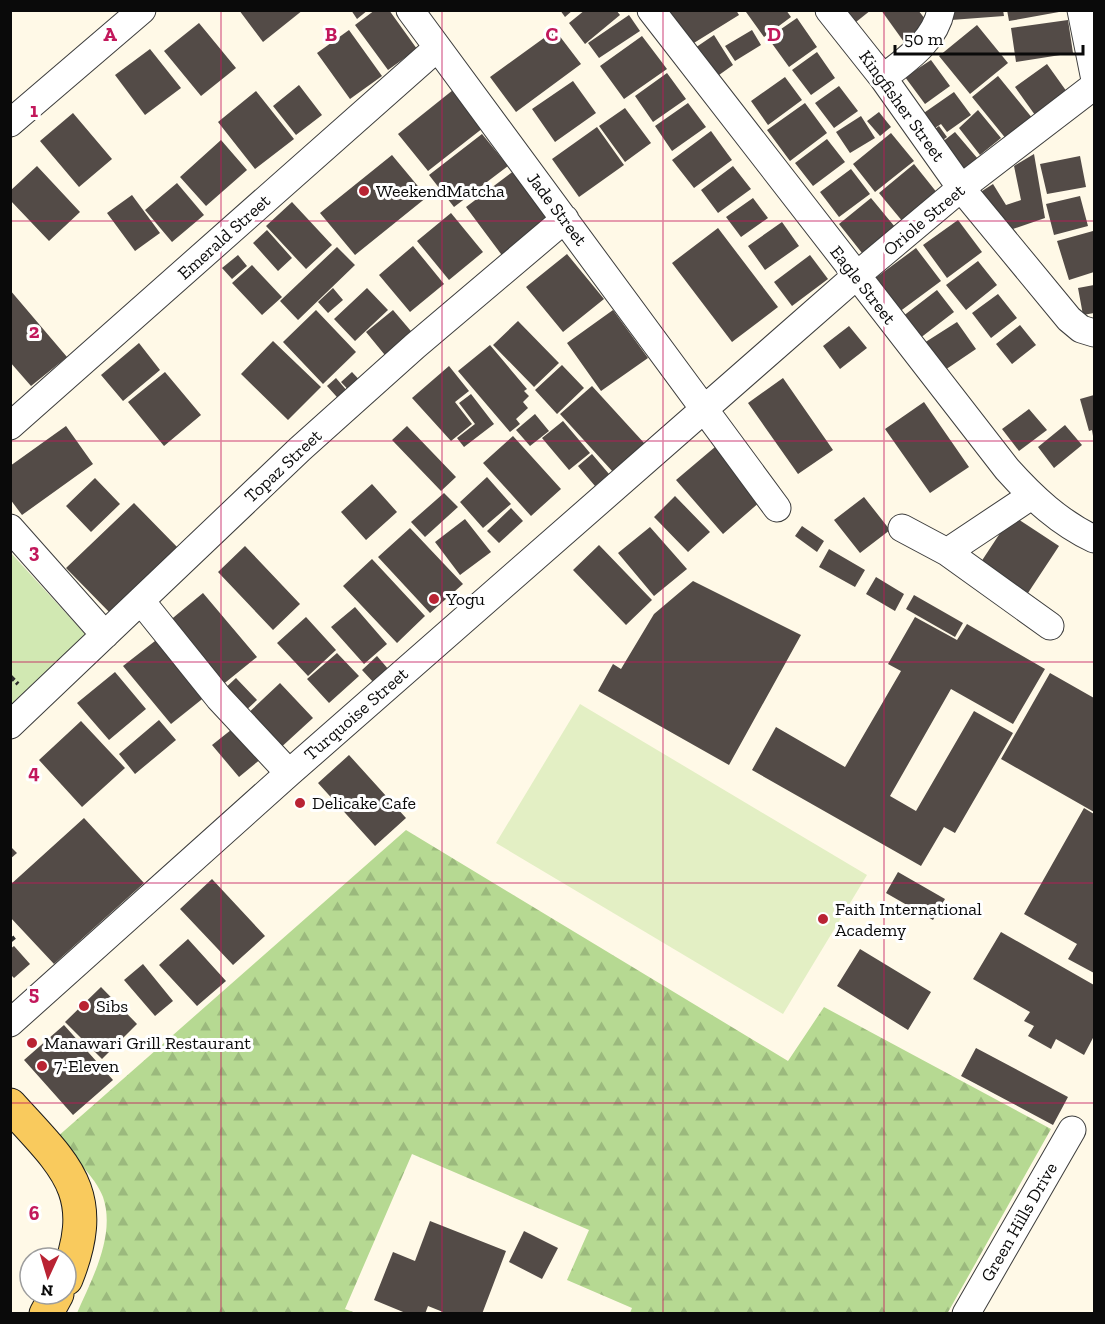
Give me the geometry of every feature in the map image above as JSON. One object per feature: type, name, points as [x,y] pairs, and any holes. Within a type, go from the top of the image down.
[{"type":"main road","points":[[10,1105],[59,1160],[73,1182],[81,1225],[77,1246]]},
{"type":"street","points":[[10,123],[142,10]]},
{"type":"street","name":"Jade Street","points":[[410,10],[777,508]]},
{"type":"street","name":"Eagle Street","points":[[651,10],[1007,469],[1031,496],[1069,526],[1095,539]]},
{"type":"street","name":"Kingfisher Street","points":[[829,10],[883,78],[961,189],[1069,320],[1095,333]]},
{"type":"street","points":[[883,78],[917,51],[937,26],[941,10]]},
{"type":"street","points":[[1081,10],[1095,75]]},
{"type":"street","name":"Emerald Street","points":[[10,426],[437,48]]},
{"type":"street","name":"Oriole Street","points":[[704,409],[856,276],[961,189],[1095,86]]},
{"type":"street","name":"Topaz Street","points":[[10,725],[309,441],[415,346],[565,219]]},
{"type":"street","name":"Turquoise Street","points":[[10,1023],[289,773],[704,409]]},
{"type":"street","points":[[947,552],[1031,496]]},
{"type":"street","points":[[10,528],[105,635]]},
{"type":"street","points":[[902,528],[947,552],[1050,626]]},
{"type":"street","points":[[141,601],[219,698],[289,773]]},
{"type":"street","name":"Green Hills Drive","points":[[966,1314],[1072,1130]]},
{"type":"path","points":[[10,941],[16,936]]},
{"type":"green space","points":[[10,552],[86,635],[11,705],[10,705]]},
{"type":"green space","points":[[580,704],[867,875],[783,1014],[496,843]]},
{"type":"green space","points":[[406,830],[788,1061],[824,1007],[1051,1129],[947,1314],[630,1313],[632,1308],[567,1280],[589,1230],[412,1154],[345,1309],[356,1313],[77,1313],[100,1256],[107,1226],[106,1212],[100,1189],[56,1138]]},
{"type":"building","points":[[239,10],[303,10],[263,42]]},
{"type":"building","points":[[351,10],[368,10],[357,19]]},
{"type":"building","points":[[375,10],[389,10],[417,49],[388,70],[355,25]]},
{"type":"building","points":[[560,10],[573,10],[565,17]]},
{"type":"building","points":[[585,10],[616,10],[620,15],[585,44],[569,23]]},
{"type":"building","points":[[669,10],[736,10],[739,15],[689,46]]},
{"type":"building","points":[[748,10],[786,10],[791,17],[764,37],[746,12]]},
{"type":"building","points":[[838,10],[871,10],[851,26]]},
{"type":"building","points":[[881,10],[918,10],[929,24],[904,42]]},
{"type":"building","points":[[950,10],[1003,10],[1004,16],[951,20]]},
{"type":"building","points":[[1007,10],[1059,10],[1059,12],[1009,21]]},
{"type":"building","points":[[629,15],[640,31],[599,58],[588,43]]},
{"type":"building","points":[[797,18],[817,47],[789,67],[768,38]]},
{"type":"building","points":[[1068,20],[1073,53],[1016,62],[1011,28]]},
{"type":"building","points":[[199,23],[236,68],[201,96],[164,51]]},
{"type":"building","points":[[977,25],[1008,63],[970,94],[939,56]]},
{"type":"building","points":[[349,30],[382,76],[350,99],[317,53]]},
{"type":"building","points":[[555,30],[581,64],[516,112],[490,77]]},
{"type":"building","points":[[752,30],[761,45],[735,61],[725,46]]},
{"type":"building","points":[[714,35],[733,65],[712,80],[692,50]]},
{"type":"building","points":[[642,36],[667,69],[624,99],[600,66]]},
{"type":"building","points":[[150,49],[181,88],[145,115],[115,75]]},
{"type":"building","points":[[817,52],[835,78],[811,95],[792,70]]},
{"type":"building","points":[[931,60],[950,86],[925,104],[905,77]]},
{"type":"building","points":[[1047,64],[1067,92],[1035,115],[1015,87]]},
{"type":"building","points":[[667,73],[686,99],[653,122],[635,96]]},
{"type":"building","points":[[998,76],[1033,119],[1007,140],[972,97]]},
{"type":"building","points":[[785,77],[802,100],[768,125],[751,101]]},
{"type":"building","points":[[573,81],[596,113],[555,142],[532,109]]},
{"type":"building","points":[[299,85],[322,115],[296,135],[273,106]]},
{"type":"building","points":[[839,86],[858,111],[834,128],[815,103]]},
{"type":"building","points":[[453,90],[483,128],[428,171],[398,134]]},
{"type":"building","points":[[256,91],[294,139],[255,169],[218,122]]},
{"type":"building","points":[[954,92],[971,115],[947,132],[941,124],[929,132],[918,117]]},
{"type":"building","points":[[688,103],[706,127],[672,151],[655,126]]},
{"type":"building","points":[[805,103],[827,133],[790,161],[767,130]]},
{"type":"building","points":[[625,108],[651,143],[625,162],[599,126]]},
{"type":"building","points":[[978,110],[1001,138],[980,155],[959,128]]},
{"type":"building","points":[[879,112],[891,127],[880,136],[867,121]]},
{"type":"building","points":[[73,113],[112,159],[79,187],[40,141]]},
{"type":"building","points":[[861,116],[875,138],[850,153],[836,132]]},
{"type":"building","points":[[939,126],[947,137],[933,147],[925,136]]},
{"type":"building","points":[[597,127],[624,165],[579,197],[552,159]]},
{"type":"building","points":[[711,131],[732,160],[694,188],[672,160]]},
{"type":"building","points":[[955,132],[978,159],[960,173],[937,146]]},
{"type":"building","points":[[891,133],[914,161],[875,192],[853,164]]},
{"type":"building","points":[[482,134],[508,166],[454,207],[429,175]]},
{"type":"building","points":[[827,139],[845,162],[813,186],[795,163]]},
{"type":"building","points":[[221,140],[247,170],[206,206],[180,177]]},
{"type":"building","points":[[1034,154],[1045,218],[1004,232],[979,193],[993,184],[1006,205],[1021,200],[1014,166]]},
{"type":"building","points":[[392,155],[427,197],[355,255],[320,213]]},
{"type":"building","points":[[1080,156],[1086,187],[1047,194],[1040,164]]},
{"type":"building","points":[[914,164],[938,194],[903,222],[879,193]]},
{"type":"building","points":[[37,166],[80,212],[49,241],[10,200],[10,191]]},
{"type":"building","points":[[733,166],[751,189],[718,213],[701,190]]},
{"type":"building","points":[[851,169],[870,194],[839,217],[820,192]]},
{"type":"building","points":[[515,170],[554,222],[504,258],[466,207]]},
{"type":"building","points":[[177,183],[204,215],[172,242],[145,210]]},
{"type":"building","points":[[132,195],[160,233],[135,251],[107,213]]},
{"type":"building","points":[[1080,196],[1088,226],[1054,235],[1046,204]]},
{"type":"building","points":[[753,198],[768,218],[741,237],[726,217]]},
{"type":"building","points":[[871,198],[895,227],[862,253],[839,224]]},
{"type":"building","points":[[292,202],[332,245],[306,269],[266,226]]},
{"type":"building","points":[[451,213],[483,252],[449,280],[417,241]]},
{"type":"building","points":[[958,220],[982,252],[947,278],[923,245]]},
{"type":"building","points":[[782,222],[799,246],[765,270],[748,246]]},
{"type":"building","points":[[718,228],[778,307],[732,342],[672,263]]},
{"type":"building","points":[[267,230],[292,258],[278,271],[253,243]]},
{"type":"building","points":[[1093,231],[1094,272],[1069,280],[1057,241]]},
{"type":"building","points":[[413,246],[444,284],[410,312],[379,275]]},
{"type":"building","points":[[337,247],[355,265],[298,320],[280,301]]},
{"type":"building","points":[[916,248],[941,281],[895,315],[870,282]]},
{"type":"building","points":[[567,254],[604,299],[563,332],[526,287]]},
{"type":"building","points":[[238,255],[247,266],[232,279],[222,268]]},
{"type":"building","points":[[810,255],[828,279],[792,306],[774,282]]},
{"type":"building","points":[[978,261],[997,285],[966,310],[946,285]]},
{"type":"building","points":[[252,265],[282,297],[262,315],[232,283]]},
{"type":"building","points":[[1094,285],[1094,313],[1083,315],[1078,288]]},
{"type":"building","points":[[333,288],[343,300],[328,313],[318,302]]},
{"type":"building","points":[[367,288],[388,310],[355,341],[334,319]]},
{"type":"building","points":[[10,290],[67,357],[31,386],[10,362]]},
{"type":"building","points":[[937,290],[954,312],[915,342],[898,320]]},
{"type":"building","points":[[998,294],[1017,318],[991,338],[972,313]]},
{"type":"building","points":[[316,310],[356,352],[323,384],[283,342]]},
{"type":"building","points":[[393,310],[416,337],[389,360],[366,332]]},
{"type":"building","points":[[613,310],[648,358],[601,391],[567,343]]},
{"type":"building","points":[[518,321],[559,363],[534,387],[493,345]]},
{"type":"building","points":[[957,322],[976,349],[942,372],[924,343]]},
{"type":"building","points":[[1020,325],[1036,345],[1012,364],[996,344]]},
{"type":"building","points":[[849,326],[867,348],[840,369],[823,346]]},
{"type":"building","points":[[273,341],[321,387],[288,420],[241,374]]},
{"type":"building","points":[[139,343],[160,370],[123,401],[101,375]]},
{"type":"building","points":[[490,345],[527,389],[524,391],[529,396],[523,402],[528,408],[516,419],[520,424],[510,432],[458,371]]},
{"type":"building","points":[[562,365],[584,388],[557,414],[535,390]]},
{"type":"building","points":[[449,366],[469,391],[455,402],[472,424],[451,441],[412,398]]},
{"type":"building","points":[[165,372],[201,415],[164,446],[128,402]]},
{"type":"building","points":[[352,372],[366,387],[355,397],[341,382]]},
{"type":"building","points":[[336,378],[354,399],[345,406],[327,386]]},
{"type":"building","points":[[783,378],[833,450],[798,474],[748,403]]},
{"type":"building","points":[[592,386],[645,444],[613,472],[560,414]]},
{"type":"building","points":[[471,394],[494,424],[464,447],[457,438],[475,424],[459,403]]},
{"type":"building","points":[[1094,395],[1093,436],[1092,430],[1089,431],[1080,399]]},
{"type":"building","points":[[924,402],[969,467],[930,493],[885,429]]},
{"type":"building","points":[[1029,409],[1047,430],[1019,451],[1002,429]]},
{"type":"building","points":[[535,414],[549,431],[530,446],[516,430]]},
{"type":"building","points":[[563,421],[590,453],[569,470],[542,438]]},
{"type":"building","points":[[1065,425],[1082,445],[1054,468],[1038,447]]},
{"type":"building","points":[[66,426],[93,464],[22,515],[10,499],[10,466]]},
{"type":"building","points":[[407,426],[456,477],[441,491],[392,440]]},
{"type":"building","points":[[513,436],[561,489],[531,516],[483,463]]},
{"type":"building","points":[[715,447],[761,501],[723,534],[676,480]]},
{"type":"building","points":[[592,454],[609,474],[595,486],[578,466]]},
{"type":"building","points":[[487,477],[511,504],[483,528],[460,502]]},
{"type":"building","points":[[95,478],[120,504],[91,532],[66,506]]},
{"type":"building","points":[[372,484],[397,512],[366,540],[341,512]]},
{"type":"building","points":[[444,493],[458,507],[425,537],[411,522]]},
{"type":"building","points":[[675,496],[710,532],[688,552],[654,517]]},
{"type":"building","points":[[864,497],[890,530],[860,553],[834,520]]},
{"type":"building","points":[[134,503],[180,550],[112,615],[66,568]]},
{"type":"building","points":[[511,508],[523,521],[499,543],[487,531]]},
{"type":"building","points":[[1012,515],[1059,546],[1028,593],[981,562]]},
{"type":"building","points":[[465,519],[491,552],[460,575],[435,542]]},
{"type":"building","points":[[802,526],[824,541],[817,552],[795,536]]},
{"type":"building","points":[[650,527],[687,569],[654,596],[618,553]]},
{"type":"building","points":[[410,528],[463,584],[430,613],[378,557]]},
{"type":"building","points":[[599,545],[652,600],[626,625],[573,570]]},
{"type":"building","points":[[245,546],[300,604],[273,630],[218,572]]},
{"type":"building","points":[[829,549],[865,570],[855,587],[819,567]]},
{"type":"building","points":[[372,559],[425,616],[397,643],[343,586]]},
{"type":"building","points":[[876,577],[904,594],[895,611],[866,594]]},
{"type":"building","points":[[693,581],[801,635],[729,765],[598,691],[613,664],[621,669],[654,614]]},
{"type":"building","points":[[203,593],[257,657],[221,686],[168,622]]},
{"type":"building","points":[[914,595],[963,623],[955,637],[906,609]]},
{"type":"building","points":[[355,607],[387,644],[364,664],[331,627]]},
{"type":"building","points":[[306,617],[336,650],[308,676],[277,643]]},
{"type":"building","points":[[915,617],[957,640],[967,624],[1045,669],[1013,724],[951,689],[890,796],[916,811],[974,711],[1013,733],[955,833],[944,827],[921,866],[752,770],[776,727],[845,767],[901,671],[888,664]]},
{"type":"building","points":[[164,634],[211,692],[171,724],[123,666]]},
{"type":"building","points":[[337,653],[359,676],[329,703],[307,679]]},
{"type":"building","points":[[377,656],[389,670],[374,683],[362,670]]},
{"type":"building","points":[[115,672],[146,709],[109,740],[77,703]]},
{"type":"building","points":[[1050,673],[1094,698],[1094,812],[1001,759]]},
{"type":"building","points":[[236,678],[257,700],[242,714],[221,692]]},
{"type":"building","points":[[280,683],[313,718],[277,751],[245,716]]},
{"type":"building","points":[[159,720],[176,740],[135,774],[119,754]]},
{"type":"building","points":[[81,721],[125,768],[82,807],[39,760]]},
{"type":"building","points":[[236,726],[262,758],[239,777],[212,745]]},
{"type":"building","points":[[349,755],[406,818],[375,846],[318,783]]},
{"type":"building","points":[[1084,808],[1094,814],[1094,973],[1068,959],[1077,944],[1024,914]]},
{"type":"building","points":[[84,818],[144,883],[54,964],[10,917],[10,885]]},
{"type":"building","points":[[10,846],[17,853],[10,859]]},
{"type":"building","points":[[898,872],[945,899],[933,920],[886,893]]},
{"type":"building","points":[[212,879],[265,936],[233,965],[180,909]]},
{"type":"building","points":[[1001,932],[1094,985],[1094,1036],[1084,1055],[1056,1039],[1051,1049],[1028,1036],[1034,1026],[1024,1021],[1030,1012],[973,979]]},
{"type":"building","points":[[188,939],[226,981],[197,1006],[159,965]]},
{"type":"building","points":[[14,946],[30,964],[14,978],[10,974],[10,949]]},
{"type":"building","points":[[860,949],[931,992],[908,1030],[837,986]]},
{"type":"building","points":[[143,964],[173,1001],[155,1016],[124,980]]},
{"type":"building","points":[[101,987],[137,1024],[102,1059],[65,1022]]},
{"type":"building","points":[[64,1025],[113,1080],[73,1115],[24,1060]]},
{"type":"building","points":[[976,1048],[1068,1097],[1053,1125],[961,1076]]},
{"type":"building","points":[[430,1221],[506,1251],[482,1314],[448,1314],[428,1306],[425,1314],[408,1314],[374,1300],[393,1252],[415,1261]]},
{"type":"building","points":[[524,1231],[558,1248],[542,1279],[509,1262]]},
{"type":"place","name":"WeekendMatcha","points":[[364,191]]},
{"type":"place","name":"Yogu","points":[[434,599]]},
{"type":"place","name":"Delicake Cafe","points":[[300,803]]},
{"type":"place","name":"Faith International Academy","points":[[823,919]]},
{"type":"place","name":"Sibs","points":[[84,1006]]},
{"type":"place","name":"Manawari Grill Restaurant","points":[[32,1043]]},
{"type":"place","name":"7-Eleven","points":[[42,1066]]}]
